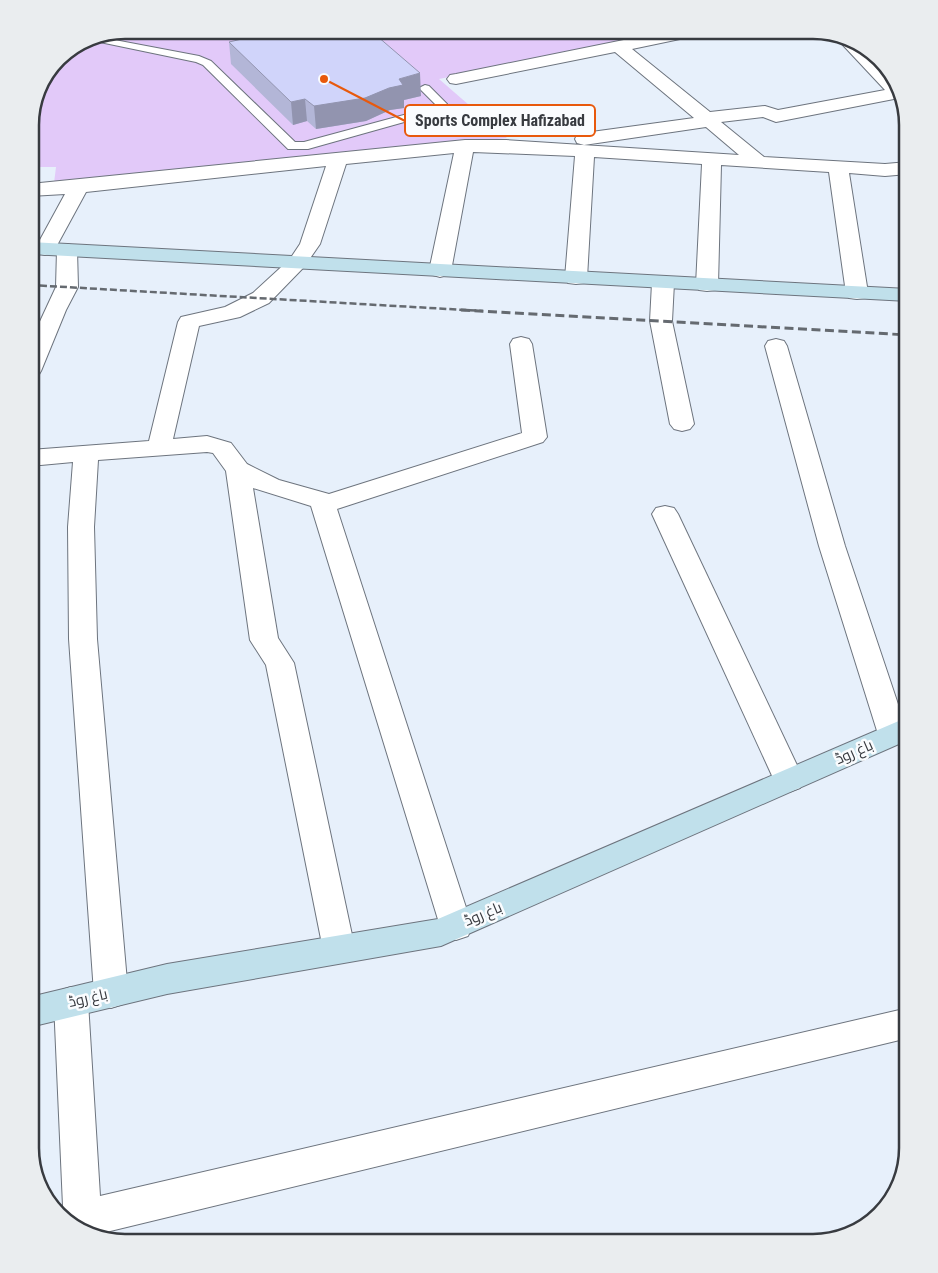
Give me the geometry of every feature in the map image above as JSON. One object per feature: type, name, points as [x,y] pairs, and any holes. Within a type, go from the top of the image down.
[{"type":"street","points":[[456,79],[653,39]]},
{"type":"street","points":[[618,46],[759,162]]},
{"type":"street","points":[[860,52],[888,83]]},
{"type":"street","points":[[540,148],[549,144],[765,111],[776,116],[894,94]]},
{"type":"street","points":[[440,270],[465,146]]},
{"type":"street","points":[[39,191],[465,146],[506,146],[885,170],[899,169]]},
{"type":"street","points":[[576,278],[585,151]]},
{"type":"street","points":[[707,285],[712,159]]},
{"type":"street","points":[[159,448],[189,322],[232,312],[261,298],[296,263],[310,244],[338,160]]},
{"type":"street","points":[[838,167],[857,292]]},
{"type":"street","points":[[39,247],[79,187]]},
{"type":"street","points":[[39,248],[899,294]]},
{"type":"street","points":[[39,349],[67,287],[67,250]]},
{"type":"street","points":[[663,283],[662,321],[682,424]]},
{"type":"street","points":[[238,470],[270,486],[330,504],[535,437],[521,344]]},
{"type":"street","points":[[776,346],[832,546],[899,728]]},
{"type":"street","points":[[39,457],[207,444],[222,448],[238,470],[264,640],[280,663],[339,949]]},
{"type":"street","points":[[86,453],[81,527],[83,639],[111,993]]},
{"type":"street","points":[[322,501],[456,926]]},
{"type":"street","points":[[665,514],[789,780]]},
{"type":"street","name":"باغ روڈ","points":[[39,1010],[168,979],[441,932],[899,731]]},
{"type":"street","points":[[71,1002],[79,1221]]},
{"type":"street","points":[[83,1223],[899,1025]]},
{"type":"lane","points":[[105,41],[207,63],[292,146],[304,146],[443,108],[425,88]]},
{"type":"shaded area","points":[[114,39],[637,39],[439,79],[507,138],[54,183],[56,167],[39,167],[39,119],[48,87],[57,72],[68,60],[82,50],[97,43]]},
{"type":"building","points":[[242,39],[380,39],[420,73],[399,79],[403,85],[389,88],[365,98],[314,106],[305,99],[291,102],[229,42]]},
{"type":"railway","points":[[39,286],[483,311]]},
{"type":"railway","points":[[461,310],[899,334]]},
{"type":"place","name":"Sports Complex Hafizabad","points":[[324,79]]}]
